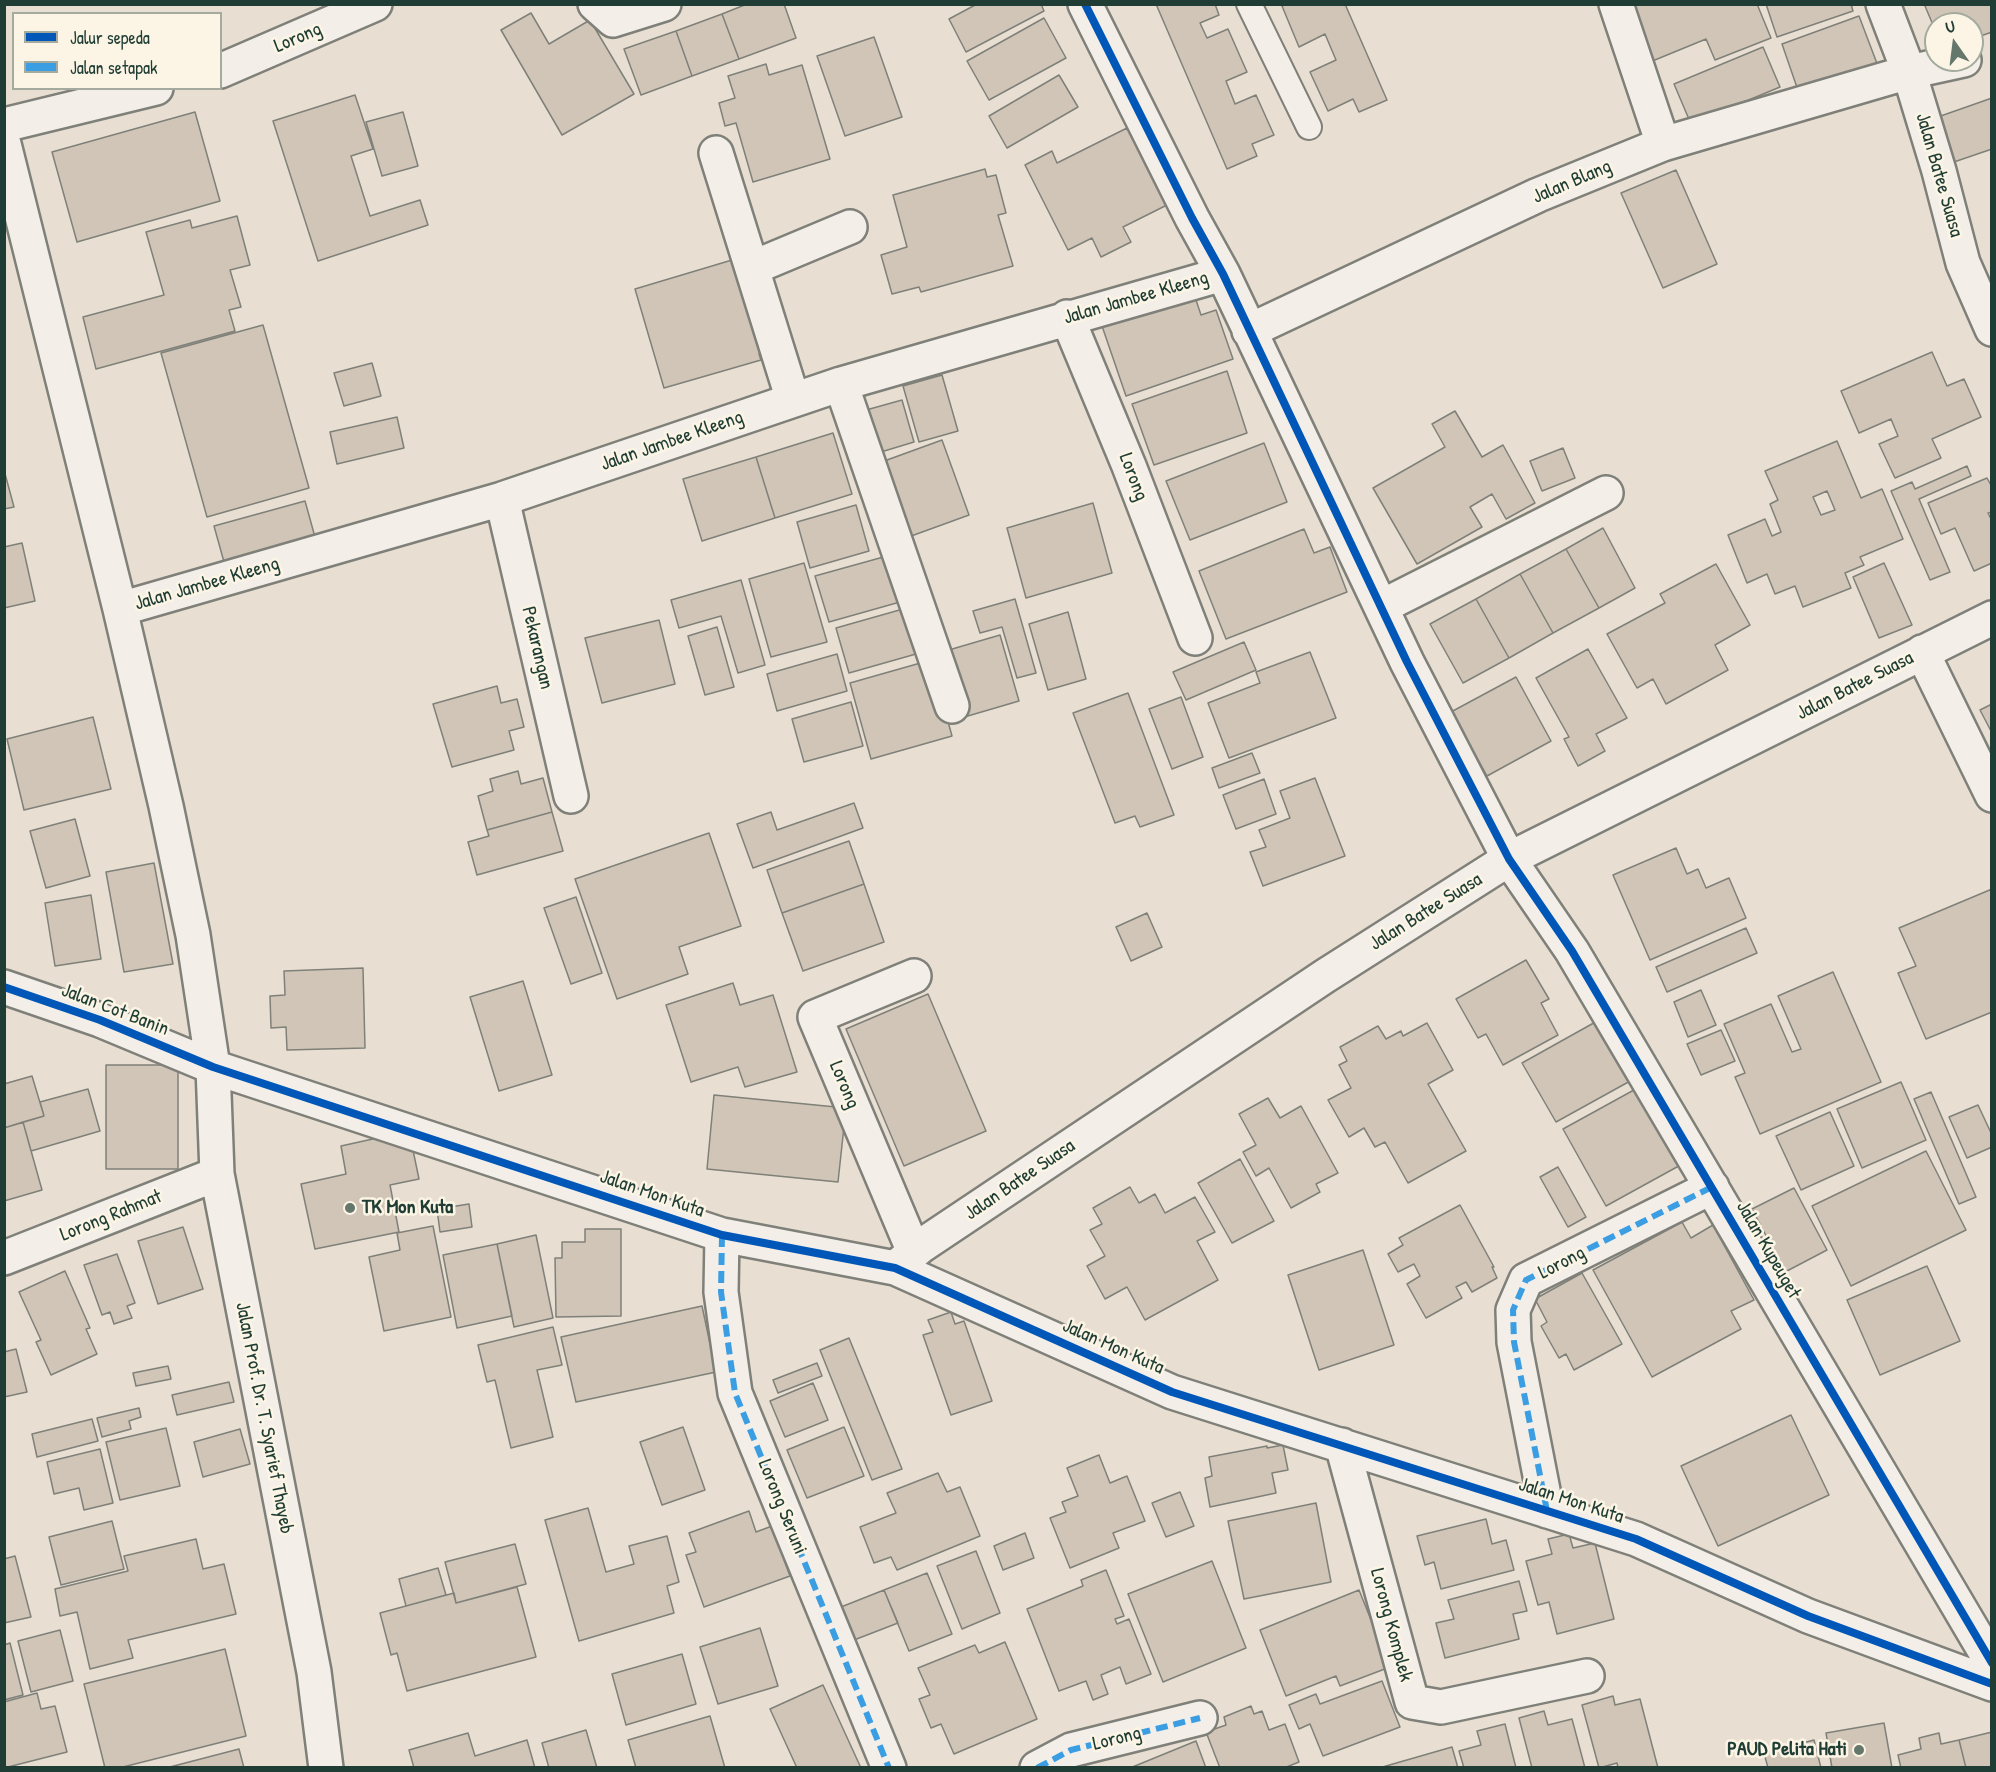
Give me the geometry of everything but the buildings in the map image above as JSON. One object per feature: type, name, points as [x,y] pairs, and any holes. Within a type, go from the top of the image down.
[{"type":"street","name":"Lorong","points":[[222,70],[375,4]]},
{"type":"street","points":[[595,4],[613,20],[664,4]]},
{"type":"street","name":"Jalan Kupeuget","points":[[1085,4],[1192,218],[1223,274],[1407,662],[1509,859],[1572,951],[1992,1662]]},
{"type":"street","points":[[1616,4],[1663,144]]},
{"type":"street","name":"Jalan Batee Suasa","points":[[1883,4],[1909,72],[1939,171],[1963,263],[1992,329]]},
{"type":"street","points":[[1909,72],[1924,69]]},
{"type":"street","name":"Jalan Blang","points":[[1249,331],[1538,195],[1663,144],[1909,72]]},
{"type":"street","points":[[4,125],[148,90]]},
{"type":"street","name":"Jalan Prof. Dr. T. Syarief Thayeb","points":[[4,144],[120,609],[166,806],[193,935],[213,1067],[217,1174],[314,1672],[326,1767]]},
{"type":"street","points":[[716,153],[793,400]]},
{"type":"street","points":[[752,268],[850,227]]},
{"type":"street","name":"Jalan Jambee Kleeng","points":[[120,609],[502,499],[841,384],[1067,317],[1223,274]]},
{"type":"street","name":"Lorong","points":[[1067,317],[1129,466],[1195,638]]},
{"type":"street","points":[[841,384],[952,706]]},
{"type":"street","points":[[1381,607],[1606,493]]},
{"type":"street","name":"Pekarangan","points":[[502,499],[571,796]]},
{"type":"street","name":"Jalan Batee Suasa","points":[[905,1260],[921,1246],[1305,989],[1509,859],[1992,618]]},
{"type":"street","points":[[1922,652],[1992,795]]},
{"type":"street","name":"Lorong","points":[[905,1260],[815,1017],[914,976]]},
{"type":"street","name":"Jalan Cot Banin","points":[[4,987],[100,1020],[213,1067]]},
{"type":"street","name":"Jalan Mon Kuta","points":[[213,1067],[722,1235],[905,1260],[1172,1392],[1636,1539],[1808,1616],[1992,1684]]},
{"type":"street","name":"Lorong Rahmat","points":[[4,1258],[217,1174]]},
{"type":"street","name":"Lorong","points":[[1547,1511],[1514,1342],[1513,1310],[1526,1280],[1712,1187]]},
{"type":"street","name":"Lorong Seruni","points":[[722,1235],[721,1292],[735,1393],[889,1767]]},
{"type":"street","name":"Lorong Komplek","points":[[1342,1445],[1412,1702],[1441,1707],[1587,1676]]},
{"type":"street","name":"Lorong","points":[[1037,1767],[1071,1750],[1200,1718]]},
{"type":"lane","points":[[1250,4],[1309,127]]},
{"type":"marked path","points":[[1547,1511],[1514,1342],[1513,1310],[1526,1280],[1712,1187]]},
{"type":"marked path","points":[[722,1235],[721,1292],[735,1393],[889,1768]]},
{"type":"marked path","points":[[1037,1768],[1071,1750],[1200,1718]]},
{"type":"cycle path","points":[[1085,4],[1192,218],[1223,274],[1407,662],[1509,859],[1572,951],[1992,1663]]},
{"type":"cycle path","points":[[4,987],[100,1020],[213,1067],[722,1235],[895,1268],[1172,1392],[1636,1539],[1808,1616],[1992,1684]]},
{"type":"place","name":"TK Mon Kuta","points":[[350,1208]]},
{"type":"place","name":"PAUD Pelita Hati","points":[[1859,1750]]}]
